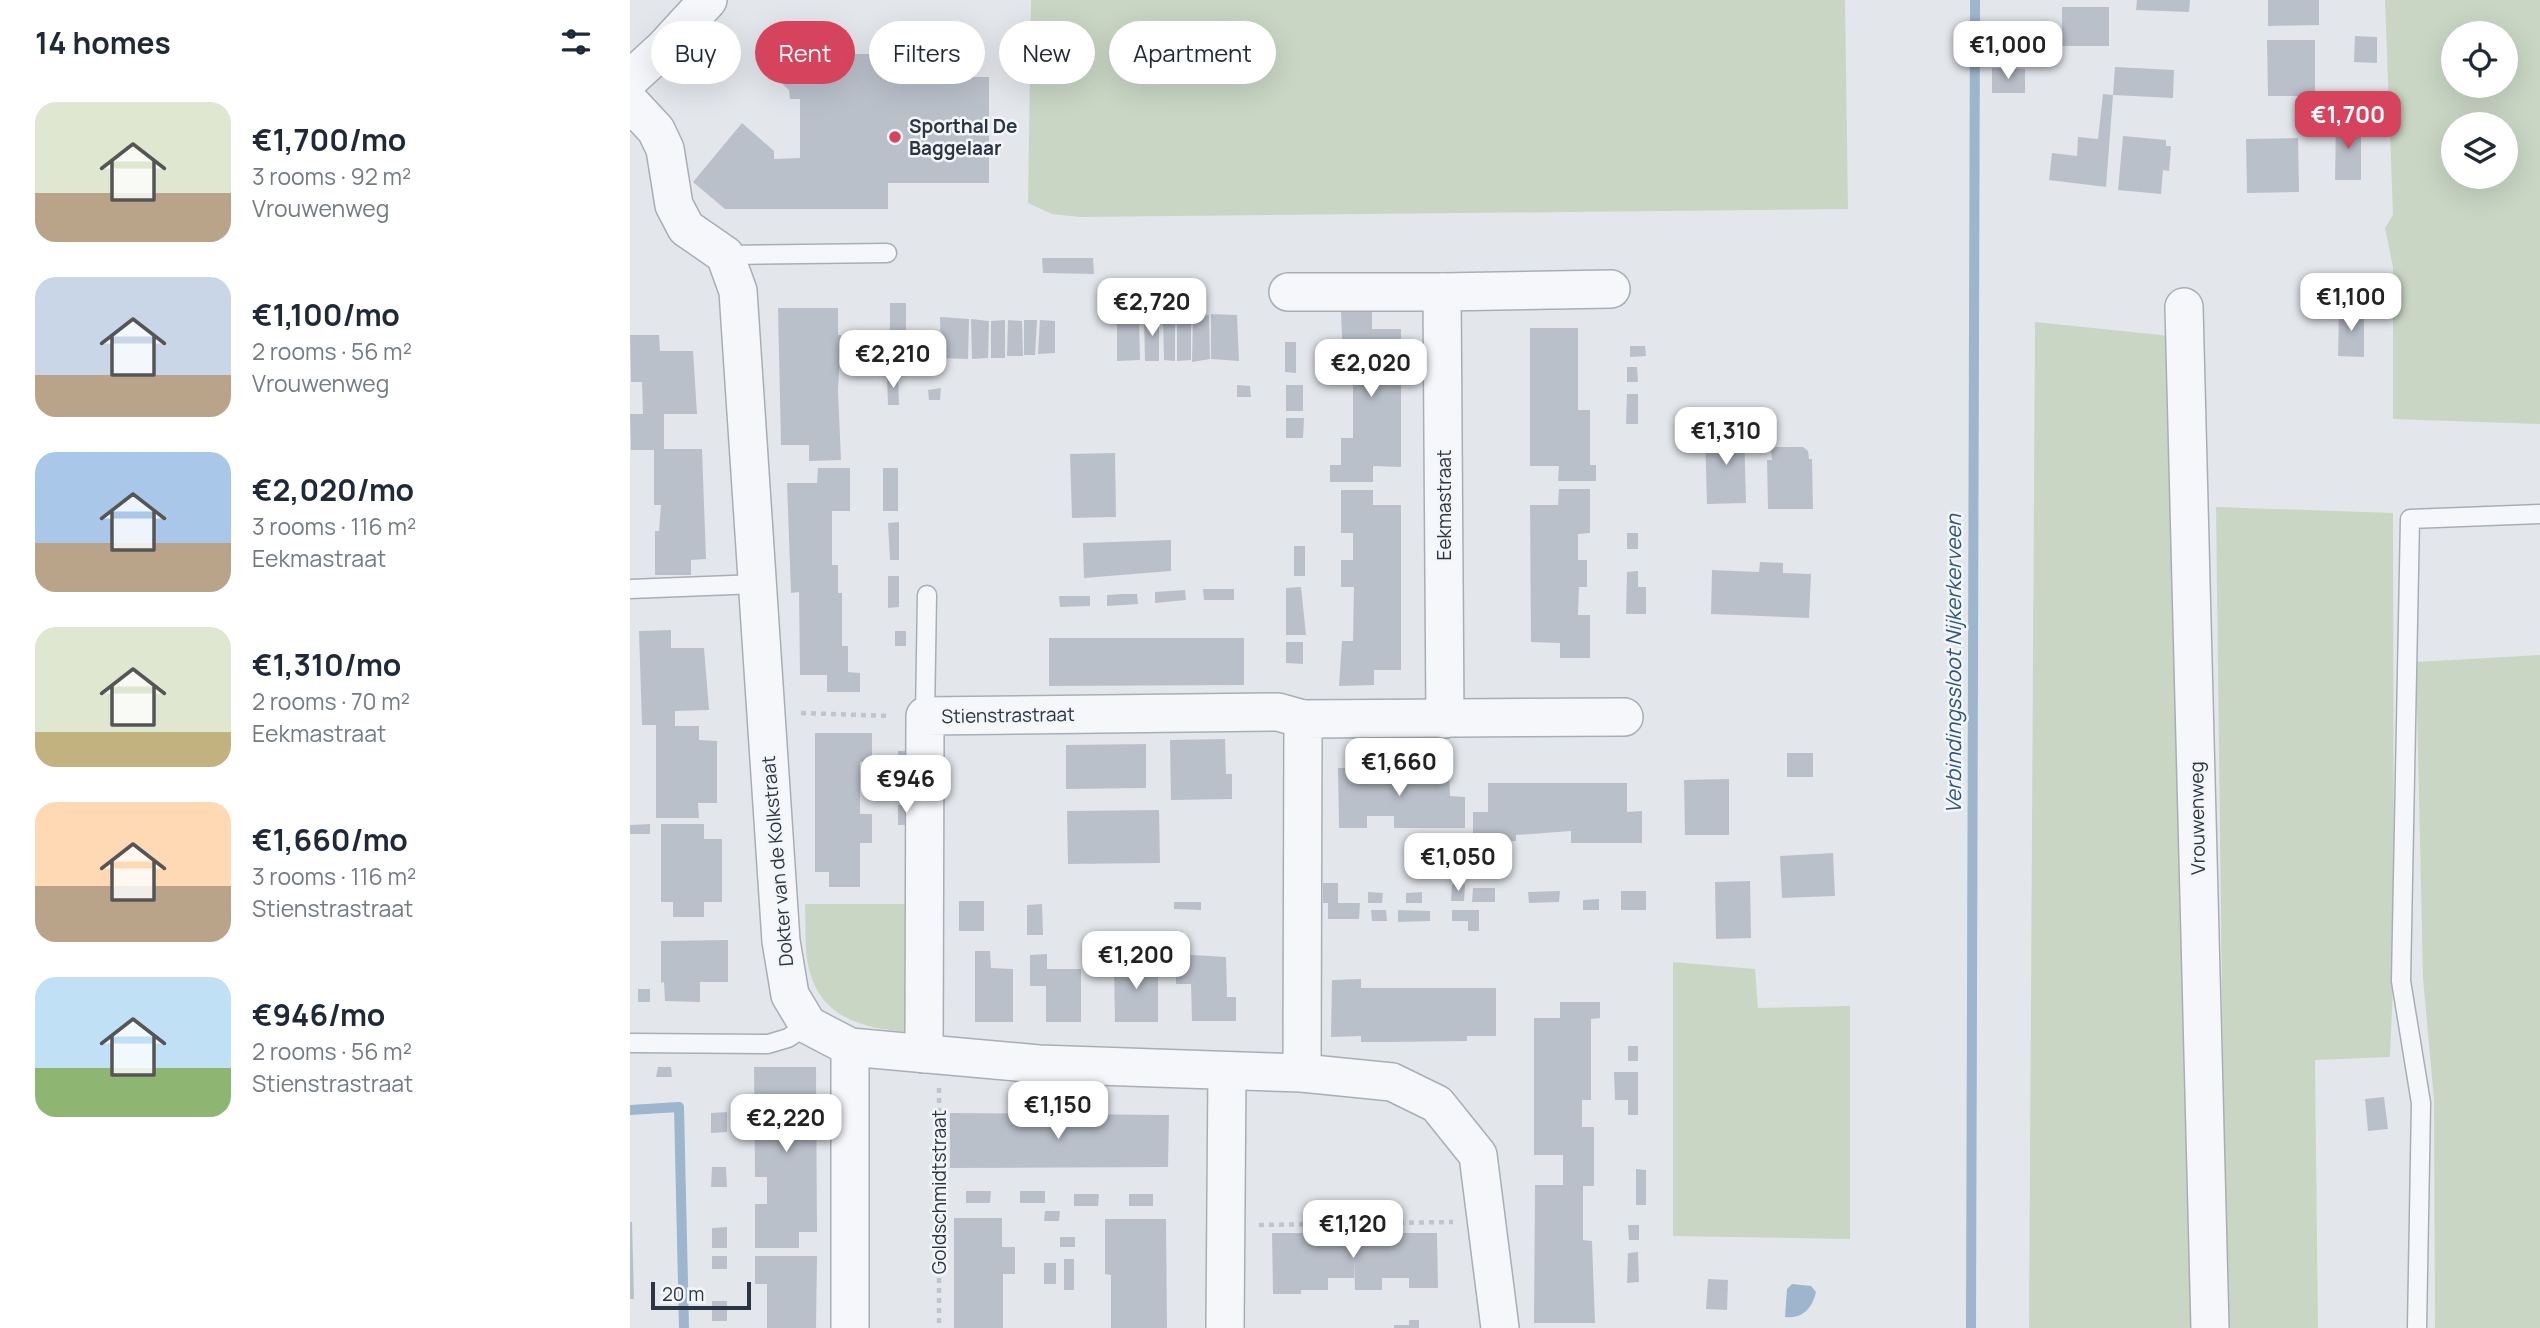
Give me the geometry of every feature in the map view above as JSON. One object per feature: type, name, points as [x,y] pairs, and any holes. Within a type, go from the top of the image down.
[{"type":"street","points":[[630,79],[664,48],[708,0]]},
{"type":"street","points":[[630,102],[656,130],[665,149],[674,205],[686,228],[725,256]]},
{"type":"street","name":"Dokter van de Kolkstraat","points":[[725,256],[738,291],[781,941],[790,995],[808,1025]]},
{"type":"street","points":[[1288,292],[1611,289]]},
{"type":"street","name":"Eekmastraat","points":[[1442,292],[1445,719]]},
{"type":"street","name":"Vrouwenweg","points":[[2184,307],[2210,1328]]},
{"type":"street","name":"Stienstrastraat","points":[[931,1055],[925,716],[1278,712],[1303,719],[1624,717]]},
{"type":"street","points":[[1302,1073],[1303,719]]},
{"type":"street","points":[[808,1025],[850,1047],[931,1055],[1039,1065],[1302,1073],[1392,1082],[1437,1104],[1478,1155],[1489,1222],[1500,1328]]},
{"type":"street","points":[[850,1047],[850,1328]]},
{"type":"street","points":[[1225,1328],[1227,1071]]},
{"type":"lane","points":[[725,256],[887,253]]},
{"type":"lane","points":[[2417,1328],[2421,1103],[2401,981],[2410,519],[2540,514]]},
{"type":"lane","points":[[630,589],[757,584]]},
{"type":"lane","points":[[925,716],[927,595]]},
{"type":"lane","points":[[630,1043],[768,1044],[788,1038],[808,1025]]},
{"type":"path","points":[[766,712],[925,716]]},
{"type":"path","name":"Goldschmidtstraat","points":[[931,1055],[939,1328]]},
{"type":"path","points":[[1226,1225],[1489,1222]]},
{"type":"green space","points":[[1031,0],[1845,0],[1848,209],[1080,217],[1052,214],[1028,203],[1030,84],[1095,84],[1095,21],[1031,21]]},
{"type":"green space","points":[[2385,0],[2540,0],[2540,424],[2393,419],[2393,267],[2385,228],[2393,215]]},
{"type":"green space","points":[[2035,322],[2180,337],[2197,1328],[2029,1328]]},
{"type":"green space","points":[[2216,507],[2393,513],[2394,962],[2390,1057],[2315,1060],[2318,1328],[2226,1328]]},
{"type":"green space","points":[[2540,655],[2540,1328],[2435,1328],[2434,1100],[2423,978],[2416,662]]},
{"type":"green space","points":[[805,904],[913,904],[910,1032],[861,1024],[834,1010],[824,1000],[815,986],[807,961]]},
{"type":"green space","points":[[1673,962],[1755,969],[1758,1008],[1850,1006],[1850,1239],[1673,1236]]},
{"type":"water","points":[[1792,1284],[1811,1286],[1816,1292],[1805,1312],[1785,1317],[1787,1289]]},
{"type":"building","points":[[2137,0],[2190,0],[2189,12],[2136,10]]},
{"type":"building","points":[[2268,0],[2319,0],[2319,25],[2268,26]]},
{"type":"building","points":[[2062,7],[2109,7],[2109,46],[2062,46]]},
{"type":"building","points":[[2355,36],[2377,37],[2377,63],[2354,62]]},
{"type":"building","points":[[2267,40],[2315,40],[2315,96],[2268,96]]},
{"type":"building","name":"Sporthal De Baggelaar","points":[[855,54],[869,54],[869,84],[985,84],[985,77],[989,77],[989,183],[888,183],[888,209],[725,209],[693,182],[742,123],[774,151],[774,159],[800,158],[800,99],[790,99],[789,90],[782,84],[855,84]]},
{"type":"building","points":[[2115,67],[2174,70],[2173,98],[2113,95]]},
{"type":"building","points":[[1992,68],[2025,69],[2025,93],[1992,93]]},
{"type":"building","points":[[2103,94],[2113,95],[2106,187],[2049,180],[2052,153],[2077,156],[2078,137],[2098,139]]},
{"type":"building","points":[[2336,121],[2361,121],[2361,180],[2335,180]]},
{"type":"building","points":[[2123,136],[2166,140],[2166,146],[2171,146],[2169,171],[2163,170],[2161,194],[2118,190]]},
{"type":"building","points":[[2298,138],[2299,192],[2247,193],[2246,139]]},
{"type":"building","points":[[1042,258],[1093,258],[1094,274],[1043,273]]},
{"type":"building","points":[[890,303],[906,303],[906,352],[895,352],[895,335],[890,335]]},
{"type":"building","points":[[778,308],[838,308],[838,335],[841,335],[838,390],[841,460],[809,461],[809,445],[781,445]]},
{"type":"building","points":[[2339,309],[2364,309],[2364,357],[2338,356]]},
{"type":"building","points":[[1341,312],[1372,312],[1372,329],[1401,329],[1401,467],[1373,466],[1373,482],[1330,482],[1330,465],[1341,465],[1341,438],[1353,438],[1353,384],[1344,384]]},
{"type":"building","points":[[1211,314],[1237,315],[1239,361],[1211,359]]},
{"type":"building","points":[[1209,315],[1210,359],[1192,362],[1193,316]]},
{"type":"building","points":[[1117,316],[1139,316],[1140,360],[1117,361]]},
{"type":"building","points":[[1144,316],[1159,317],[1159,361],[1145,361]]},
{"type":"building","points":[[1177,316],[1191,316],[1191,360],[1177,361]]},
{"type":"building","points":[[940,317],[969,319],[968,359],[941,358]]},
{"type":"building","points":[[1163,317],[1175,317],[1175,361],[1164,360]]},
{"type":"building","points":[[971,319],[989,321],[988,358],[972,359]]},
{"type":"building","points":[[1005,320],[1005,358],[991,358],[991,321]]},
{"type":"building","points":[[1008,320],[1022,321],[1023,356],[1007,356]]},
{"type":"building","points":[[1024,320],[1037,320],[1035,355],[1024,355]]},
{"type":"building","points":[[1040,320],[1055,321],[1055,353],[1038,354]]},
{"type":"building","points":[[1530,328],[1578,328],[1578,410],[1590,410],[1590,465],[1596,465],[1596,481],[1558,481],[1559,466],[1530,466]]},
{"type":"building","points":[[630,335],[659,335],[660,351],[693,351],[697,414],[664,414],[664,449],[702,449],[706,559],[691,560],[691,575],[655,575],[655,531],[659,531],[661,505],[654,505],[654,450],[631,450],[630,414],[643,414],[642,382],[631,382]]},
{"type":"building","points":[[1285,342],[1296,342],[1296,373],[1285,372]]},
{"type":"building","points":[[1630,346],[1645,346],[1646,356],[1630,357]]},
{"type":"building","points":[[1627,367],[1637,367],[1638,382],[1627,382]]},
{"type":"building","points":[[887,374],[898,374],[899,405],[888,405]]},
{"type":"building","points":[[1237,385],[1250,386],[1251,397],[1237,397]]},
{"type":"building","points":[[1286,385],[1303,385],[1303,411],[1286,411]]},
{"type":"building","points":[[941,388],[940,400],[929,400],[928,390]]},
{"type":"building","points":[[1627,394],[1638,394],[1638,424],[1626,424]]},
{"type":"building","points":[[1286,418],[1304,418],[1303,438],[1286,438]]},
{"type":"building","points":[[1744,430],[1746,503],[1707,504],[1705,431]]},
{"type":"building","points":[[1775,447],[1803,447],[1808,451],[1809,459],[1812,459],[1813,509],[1768,509],[1767,460],[1772,460],[1771,451]]},
{"type":"building","points":[[1115,453],[1116,517],[1072,518],[1070,454]]},
{"type":"building","points":[[818,468],[850,468],[850,511],[832,511],[832,565],[838,565],[838,593],[842,593],[842,646],[848,646],[848,672],[860,673],[860,692],[827,692],[827,675],[800,675],[799,592],[791,593],[787,483],[817,483]]},
{"type":"building","points":[[883,468],[898,468],[898,511],[883,511]]},
{"type":"building","points":[[1559,489],[1590,489],[1590,533],[1578,534],[1578,560],[1587,560],[1587,587],[1579,587],[1578,615],[1590,615],[1590,658],[1560,658],[1560,643],[1531,642],[1530,505],[1558,505]]},
{"type":"building","points":[[1341,490],[1373,490],[1373,505],[1401,505],[1401,670],[1374,670],[1374,685],[1339,686],[1342,641],[1353,641],[1354,587],[1341,587],[1341,560],[1353,560],[1353,533],[1341,533]]},
{"type":"building","points":[[899,522],[899,560],[890,560],[888,523]]},
{"type":"building","points":[[1627,533],[1638,533],[1638,549],[1627,549]]},
{"type":"building","points":[[1171,540],[1171,571],[1084,578],[1083,543]]},
{"type":"building","points":[[1294,546],[1305,546],[1305,576],[1294,576]]},
{"type":"building","points":[[1760,562],[1783,563],[1783,573],[1811,574],[1809,618],[1711,614],[1712,570],[1759,572]]},
{"type":"building","points":[[1638,571],[1638,587],[1646,587],[1646,614],[1626,614],[1627,572]]},
{"type":"building","points":[[888,576],[899,576],[899,607],[888,608]]},
{"type":"building","points":[[1301,587],[1306,635],[1286,635],[1286,588]]},
{"type":"building","points":[[1203,589],[1234,589],[1234,600],[1204,600]]},
{"type":"building","points":[[1185,590],[1186,600],[1155,603],[1155,592]]},
{"type":"building","points":[[1137,594],[1138,604],[1107,606],[1107,595]]},
{"type":"building","points":[[1059,596],[1090,596],[1090,606],[1060,607]]},
{"type":"building","points":[[671,630],[671,648],[704,648],[709,710],[675,711],[675,726],[699,726],[699,740],[717,741],[717,803],[698,803],[699,818],[656,818],[656,725],[642,725],[639,631]]},
{"type":"building","points":[[895,631],[906,631],[906,646],[895,646]]},
{"type":"building","points":[[1049,638],[1244,638],[1244,685],[1049,686]]},
{"type":"building","points":[[1286,642],[1303,642],[1303,664],[1286,663]]},
{"type":"building","points":[[815,733],[872,733],[872,762],[860,762],[860,814],[872,814],[872,843],[860,843],[860,887],[829,887],[829,872],[815,872]]},
{"type":"building","points":[[1225,739],[1226,774],[1232,774],[1232,799],[1171,800],[1170,740]]},
{"type":"building","points":[[1146,744],[1146,788],[1066,789],[1066,745]]},
{"type":"building","points":[[898,751],[913,751],[913,771],[898,771]]},
{"type":"building","points":[[1787,753],[1813,753],[1813,777],[1787,777]]},
{"type":"building","points":[[1338,768],[1449,768],[1450,796],[1465,797],[1465,828],[1394,828],[1394,816],[1367,816],[1367,828],[1339,828]]},
{"type":"building","points":[[1729,779],[1729,835],[1685,835],[1684,780]]},
{"type":"building","points":[[1488,783],[1627,783],[1627,812],[1642,811],[1642,843],[1571,843],[1571,831],[1516,835],[1516,841],[1473,844],[1473,812],[1488,812]]},
{"type":"building","points":[[898,805],[913,805],[913,825],[898,825]]},
{"type":"building","points":[[1159,810],[1160,863],[1068,864],[1067,811]]},
{"type":"building","points":[[650,824],[650,834],[630,834],[630,825]]},
{"type":"building","points":[[661,824],[704,824],[704,839],[722,839],[722,902],[704,902],[704,917],[673,917],[673,902],[661,902]]},
{"type":"building","points":[[1833,853],[1835,896],[1782,898],[1780,856]]},
{"type":"building","points":[[1750,881],[1751,938],[1716,939],[1715,882]]},
{"type":"building","points":[[1323,883],[1338,883],[1338,903],[1360,903],[1359,919],[1328,919],[1328,903],[1323,903]]},
{"type":"building","points":[[1452,884],[1465,884],[1464,901],[1451,901]]},
{"type":"building","points":[[1473,888],[1495,888],[1495,902],[1472,902]]},
{"type":"building","points":[[1560,891],[1559,902],[1529,903],[1528,892]]},
{"type":"building","points":[[1621,891],[1646,891],[1646,910],[1621,910]]},
{"type":"building","points":[[1368,892],[1383,893],[1382,903],[1368,903]]},
{"type":"building","points":[[1422,892],[1422,903],[1406,903],[1406,893]]},
{"type":"building","points":[[1599,899],[1599,910],[1583,910],[1583,900]]},
{"type":"building","points":[[959,901],[984,901],[984,931],[959,931]]},
{"type":"building","points":[[1174,902],[1201,902],[1201,910],[1174,909]]},
{"type":"building","points":[[1042,904],[1043,935],[1027,935],[1027,905]]},
{"type":"building","points":[[1371,910],[1386,910],[1387,921],[1372,921]]},
{"type":"building","points":[[1398,910],[1430,911],[1430,921],[1398,922]]},
{"type":"building","points":[[1452,910],[1479,910],[1479,931],[1468,931],[1468,921],[1452,921]]},
{"type":"building","points":[[728,940],[728,982],[700,982],[700,1002],[665,1001],[664,982],[661,983],[661,941]]},
{"type":"building","points":[[975,951],[990,951],[991,968],[1013,969],[1013,1022],[975,1022]]},
{"type":"building","points":[[1047,954],[1047,969],[1081,969],[1081,1022],[1046,1022],[1046,986],[1030,986],[1030,955]]},
{"type":"building","points":[[1176,954],[1226,957],[1227,997],[1236,997],[1236,1021],[1192,1021],[1191,984],[1176,984]]},
{"type":"building","points":[[1114,960],[1158,960],[1158,1022],[1115,1022]]},
{"type":"building","points":[[1361,979],[1361,988],[1496,988],[1496,1036],[1467,1036],[1467,1041],[1389,1042],[1361,1042],[1361,1036],[1331,1037],[1332,980]]},
{"type":"building","points":[[638,989],[650,989],[650,1002],[638,1002]]},
{"type":"building","points":[[1560,1002],[1600,1002],[1600,1018],[1591,1019],[1591,1100],[1582,1100],[1582,1127],[1594,1127],[1594,1186],[1583,1186],[1583,1240],[1592,1241],[1595,1323],[1534,1323],[1535,1185],[1563,1185],[1563,1155],[1534,1155],[1534,1018],[1560,1018]]},
{"type":"building","points":[[1628,1046],[1638,1046],[1638,1061],[1628,1061]]},
{"type":"building","points":[[658,1067],[671,1067],[672,1077],[656,1077]]},
{"type":"building","points":[[754,1067],[816,1067],[817,1232],[799,1232],[799,1248],[755,1248],[755,1204],[767,1204],[767,1177],[755,1177]]},
{"type":"building","points":[[1614,1072],[1638,1072],[1638,1115],[1628,1115],[1628,1100],[1615,1100]]},
{"type":"building","points":[[2384,1097],[2388,1129],[2368,1131],[2365,1099]]},
{"type":"building","points":[[727,1112],[727,1132],[711,1133],[711,1113]]},
{"type":"building","points":[[950,1113],[1169,1115],[1168,1167],[950,1168]]},
{"type":"building","points":[[712,1167],[726,1167],[727,1187],[711,1187]]},
{"type":"building","points":[[1636,1169],[1646,1170],[1646,1205],[1636,1205]]},
{"type":"building","points":[[966,1191],[991,1191],[990,1203],[966,1203]]},
{"type":"building","points":[[1020,1191],[1045,1191],[1045,1203],[1020,1203]]},
{"type":"building","points":[[1074,1194],[1099,1194],[1098,1206],[1074,1206]]},
{"type":"building","points":[[1129,1194],[1153,1194],[1153,1206],[1129,1206]]},
{"type":"building","points":[[1045,1211],[1060,1211],[1059,1221],[1044,1221]]},
{"type":"building","points":[[954,1218],[1002,1218],[1002,1247],[1015,1247],[1015,1274],[1003,1274],[1003,1328],[954,1328]]},
{"type":"building","points":[[1105,1219],[1166,1219],[1167,1328],[1111,1328],[1111,1275],[1105,1274]]},
{"type":"building","points":[[632,1222],[634,1299],[630,1299]]},
{"type":"building","points":[[1628,1225],[1639,1225],[1639,1240],[1629,1240]]},
{"type":"building","points":[[727,1227],[727,1248],[712,1248],[712,1228]]},
{"type":"building","points":[[1272,1233],[1437,1233],[1438,1288],[1409,1288],[1409,1278],[1382,1278],[1382,1290],[1355,1290],[1354,1258],[1354,1278],[1328,1278],[1328,1290],[1273,1294]]},
{"type":"building","points":[[1060,1237],[1075,1237],[1075,1247],[1060,1247]]},
{"type":"building","points":[[1638,1252],[1639,1282],[1627,1283],[1628,1253]]},
{"type":"building","points":[[712,1256],[727,1256],[727,1269],[712,1269]]},
{"type":"building","points":[[755,1256],[817,1256],[816,1328],[767,1328],[767,1284],[755,1284]]},
{"type":"building","points":[[1064,1259],[1074,1259],[1074,1290],[1064,1290]]},
{"type":"building","points":[[1044,1263],[1056,1263],[1056,1284],[1044,1284]]},
{"type":"building","points":[[1708,1279],[1728,1280],[1727,1310],[1706,1309]]},
{"type":"building","points":[[712,1301],[727,1301],[727,1321],[712,1321]]},
{"type":"building","points":[[1409,1320],[1419,1320],[1419,1328],[1394,1328],[1394,1325],[1409,1325]]},
{"type":"waterway","name":"Verbindingssloot Nijkerkerveen","points":[[1971,1328],[1975,0]]},
{"type":"waterway","points":[[630,1110],[679,1107],[684,1328]]},
{"type":"place","name":"Sporthal De Baggelaar","points":[[895,137]]}]
